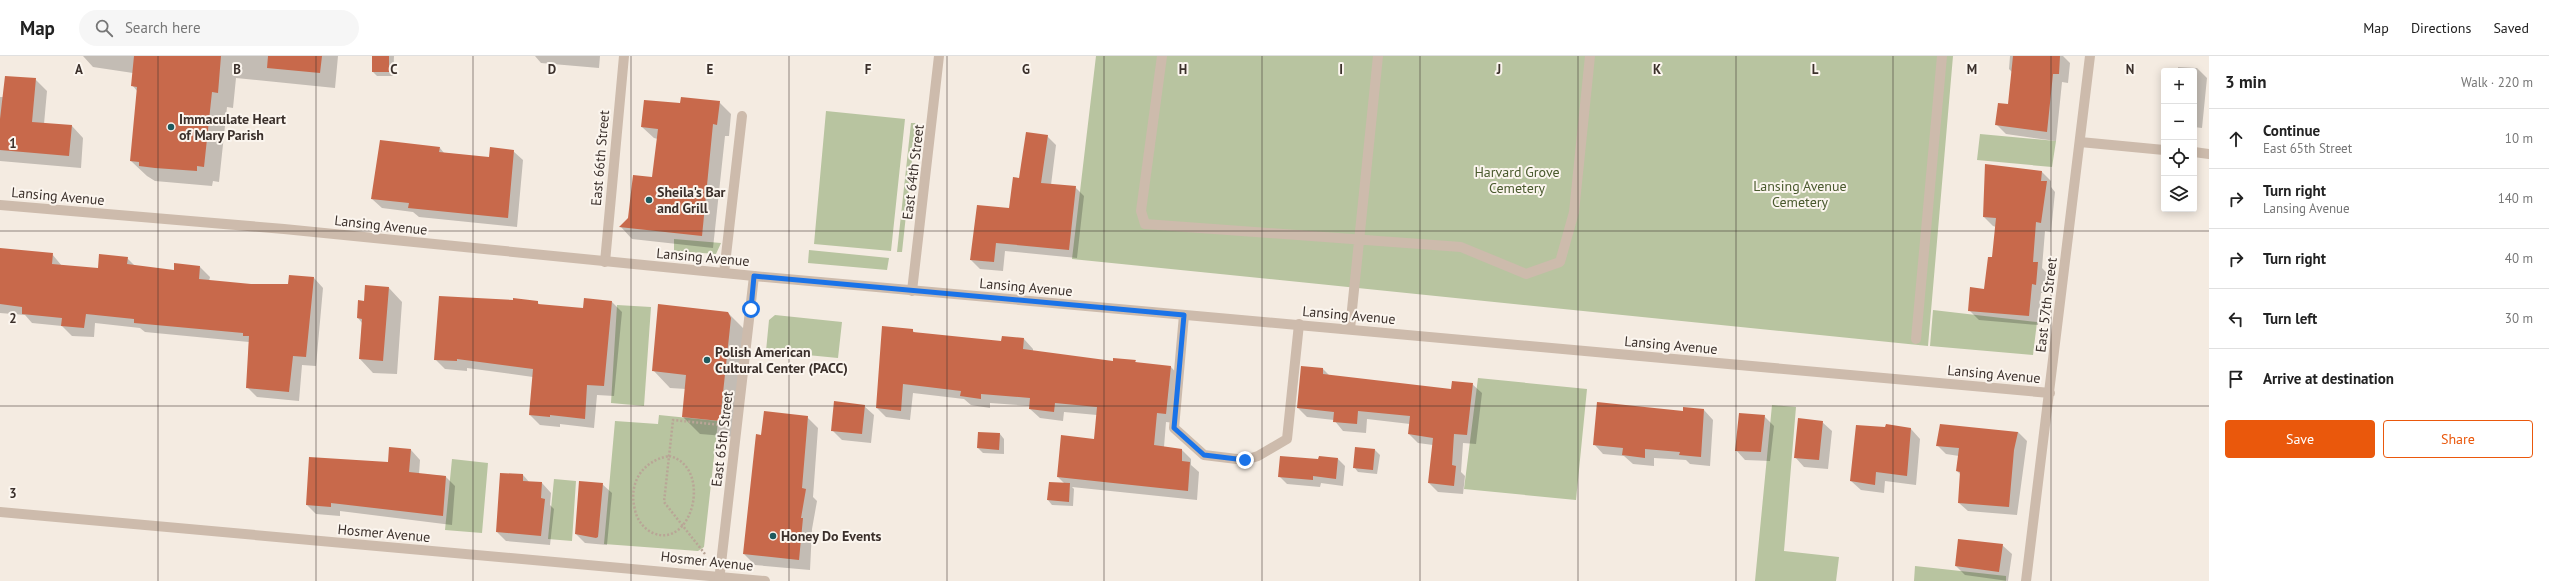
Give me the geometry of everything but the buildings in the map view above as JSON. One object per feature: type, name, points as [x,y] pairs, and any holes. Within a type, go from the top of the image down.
[{"type":"street","name":"East 66th Street","points":[[605,262],[624,56]]},
{"type":"street","name":"East 64th Street","points":[[912,291],[939,56]]},
{"type":"street","points":[[1162,56],[1141,212],[1145,224],[1461,247],[1526,274],[1560,262],[1574,212],[1590,56]]},
{"type":"street","points":[[1350,329],[1378,56]]},
{"type":"street","points":[[1916,339],[1942,56]]},
{"type":"street","name":"East 57th Street","points":[[2026,581],[2090,56]]},
{"type":"street","points":[[724,273],[742,116]]},
{"type":"street","points":[[2080,142],[2161,150]]},
{"type":"street","points":[[2197,152],[2209,154]]},
{"type":"street","name":"Lansing Avenue","points":[[0,205],[284,229],[605,262],[912,291],[1299,324],[2050,393]]},
{"type":"street","name":"East 65th Street","points":[[720,578],[754,276]]},
{"type":"street","points":[[1184,315],[1174,428],[1204,455],[1245,460],[1258,456],[1287,439],[1299,324]]},
{"type":"street","name":"Hosmer Avenue","points":[[0,512],[765,581]]},
{"type":"path","points":[[705,554],[664,502],[673,420],[721,425]]},
{"type":"path","points":[[669,456],[683,462],[692,478],[694,497],[689,517],[683,526],[667,534],[657,534],[648,531],[641,523],[633,502],[639,473],[651,461],[669,456]]},
{"type":"green space","name":"Harvard Grove Cemetery","points":[[1096,56],[1953,56],[1928,346],[1072,259]]},
{"type":"green space","points":[[826,111],[905,119],[891,251],[814,244]]},
{"type":"green space","points":[[911,123],[916,123],[902,252],[897,252]]},
{"type":"green space","points":[[1980,134],[2056,141],[2052,167],[1977,160]]},
{"type":"green space","points":[[674,239],[721,243],[716,254],[674,251]]},
{"type":"green space","points":[[809,250],[889,258],[887,270],[808,263]]},
{"type":"green space","points":[[617,305],[651,307],[644,406],[611,403]]},
{"type":"green space","points":[[1933,310],[2037,322],[2033,355],[1930,346]]},
{"type":"green space","points":[[775,315],[842,322],[838,358],[766,351],[769,320]]},
{"type":"green space","points":[[1478,378],[1587,389],[1576,500],[1464,489]]},
{"type":"green space","points":[[1772,405],[1796,407],[1784,551],[1839,557],[1836,581],[1755,581]]},
{"type":"green space","points":[[659,415],[718,421],[704,547],[698,551],[604,544],[615,421],[658,424]]},
{"type":"green space","points":[[452,459],[488,463],[482,533],[445,530]]},
{"type":"green space","points":[[554,479],[576,481],[572,541],[548,539]]},
{"type":"green space","points":[[1915,566],[2006,576],[2006,581],[1914,581]]},
{"type":"place","name":"Immaculate Heart of Mary Parish","points":[[171,127]]},
{"type":"place","name":"Sheila's Bar and Grill","points":[[649,200]]},
{"type":"place","name":"Polish American Cultural Center (PACC)","points":[[707,360]]},
{"type":"place","name":"Honey Do Events","points":[[773,536]]},
{"type":"route","points":[[751,309],[754,276],[1184,315],[1174,428],[1204,455],[1245,460]]},
{"type":"park label","name":"Lansing Avenue Cemetery","points":[[1800,194]]}]
